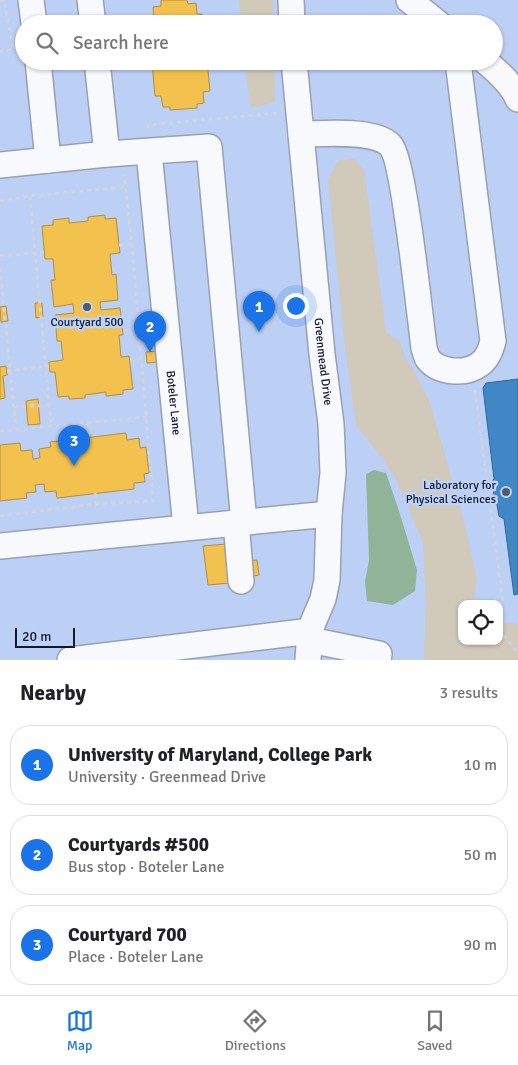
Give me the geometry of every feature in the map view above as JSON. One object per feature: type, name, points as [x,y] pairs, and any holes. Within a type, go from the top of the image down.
[{"type":"street","points":[[31,0],[33,15]]},
{"type":"street","points":[[90,0],[92,15]]},
{"type":"street","points":[[291,0],[292,15]]},
{"type":"street","points":[[408,0],[427,15]]},
{"type":"street","points":[[39,70],[48,160]]},
{"type":"street","points":[[98,70],[113,154]]},
{"type":"street","name":"Greenmead Drive","points":[[295,70],[322,354],[331,424],[333,473],[329,514],[327,580],[324,599],[312,624],[310,644]]},
{"type":"street","points":[[301,134],[376,137],[391,145],[404,192],[424,348],[428,359],[437,366],[448,370],[463,371],[480,364],[490,350],[493,340],[459,70]]},
{"type":"street","points":[[495,70],[517,93]]},
{"type":"street","points":[[0,165],[209,147],[240,522],[240,581]]},
{"type":"street","name":"Boteler Lane","points":[[149,152],[186,527]]},
{"type":"street","points":[[0,546],[329,514]]},
{"type":"street","points":[[70,660],[310,644],[379,654],[378,660]]},
{"type":"path","points":[[0,1],[4,0],[13,49],[0,52]]},
{"type":"path","points":[[218,119],[284,112]]},
{"type":"path","points":[[0,516],[96,504],[153,501],[143,356],[126,187],[113,154]]},
{"type":"path","points":[[0,201],[30,196],[126,187]]},
{"type":"path","points":[[30,196],[44,366],[51,426]]},
{"type":"path","points":[[119,245],[132,245]]},
{"type":"path","points":[[0,256],[44,252]]},
{"type":"path","points":[[0,268],[16,429]]},
{"type":"path","points":[[130,360],[143,356]]},
{"type":"path","points":[[9,370],[49,366]]},
{"type":"path","points":[[477,403],[503,600]]},
{"type":"path","points":[[14,408],[49,405]]},
{"type":"path","points":[[0,431],[147,417]]},
{"type":"path","points":[[88,423],[90,438]]},
{"type":"path","points":[[95,493],[96,504]]},
{"type":"path","points":[[503,631],[518,653]]},
{"type":"shaded area","points":[[0,0],[518,0],[518,660],[0,660]]},
{"type":"shaded area","points":[[239,0],[273,0],[273,15],[240,15]]},
{"type":"shaded area","points":[[245,70],[274,70],[275,102],[251,108]]},
{"type":"shaded area","points":[[353,158],[364,170],[386,332],[400,342],[405,358],[416,374],[430,403],[464,522],[477,579],[474,600],[458,600],[458,645],[503,645],[503,624],[518,623],[518,660],[424,660],[426,603],[423,542],[396,479],[356,425],[344,340],[328,179],[338,161]]},
{"type":"shaded area","points":[[374,470],[386,473],[417,570],[415,591],[393,605],[367,601],[365,582],[369,560],[366,474]]},
{"type":"building: Homes","points":[[161,0],[187,0],[188,4],[196,3],[197,14],[202,15],[154,15],[153,7],[161,6]]},
{"type":"building: Homes","points":[[153,70],[208,70],[210,91],[203,92],[204,103],[197,104],[197,108],[170,110],[170,107],[163,107],[161,96],[155,96]]},
{"type":"building: Homes","name":"Courtyard 500","points":[[105,215],[105,219],[116,218],[120,253],[110,254],[112,275],[116,274],[118,300],[100,302],[101,310],[120,308],[123,335],[119,335],[121,357],[129,356],[133,389],[123,390],[123,394],[106,396],[106,392],[85,395],[85,398],[69,399],[69,396],[58,397],[55,372],[50,372],[49,362],[63,360],[61,341],[57,341],[55,315],[74,313],[73,304],[54,307],[51,280],[55,280],[53,259],[45,259],[42,226],[53,225],[53,220],[69,218],[69,223],[88,221],[88,217]]},
{"type":"building: Homes","points":[[35,303],[42,303],[43,317],[36,318]]},
{"type":"building: Homes","points":[[6,306],[8,321],[1,322],[0,307]]},
{"type":"building: Homes","points":[[157,351],[158,362],[147,363],[146,352]]},
{"type":"building: Homes","points":[[6,366],[7,375],[3,376],[5,398],[0,399],[0,367]]},
{"type":"building: Homes","points":[[38,399],[40,424],[28,425],[26,401]]},
{"type":"building: Homes","points":[[126,433],[127,440],[139,438],[140,448],[146,447],[149,473],[144,474],[145,482],[134,483],[134,489],[57,498],[56,491],[45,492],[44,484],[35,485],[36,492],[26,493],[27,498],[0,501],[0,445],[20,443],[21,451],[32,450],[33,459],[40,458],[39,449],[51,447],[50,442]]},
{"type":"building: Homes","points":[[226,544],[230,583],[208,585],[203,546]]},
{"type":"building: Homes","points":[[257,560],[259,575],[248,577],[246,561]]},
{"type":"building: Schools","name":"Laboratory for Physical Sciences","points":[[518,379],[518,594],[514,595],[504,519],[499,516],[495,503],[483,388],[486,383]]},
{"type":"place","name":"Courtyard 500","points":[[87,307]]},
{"type":"place","name":"University of Maryland, College Park","points":[[259,332]]},
{"type":"place","name":"Courtyards #500","points":[[150,352]]},
{"type":"place","name":"Courtyard 700","points":[[74,466]]},
{"type":"place","name":"Laboratory for Physical Sciences","points":[[506,492]]}]
